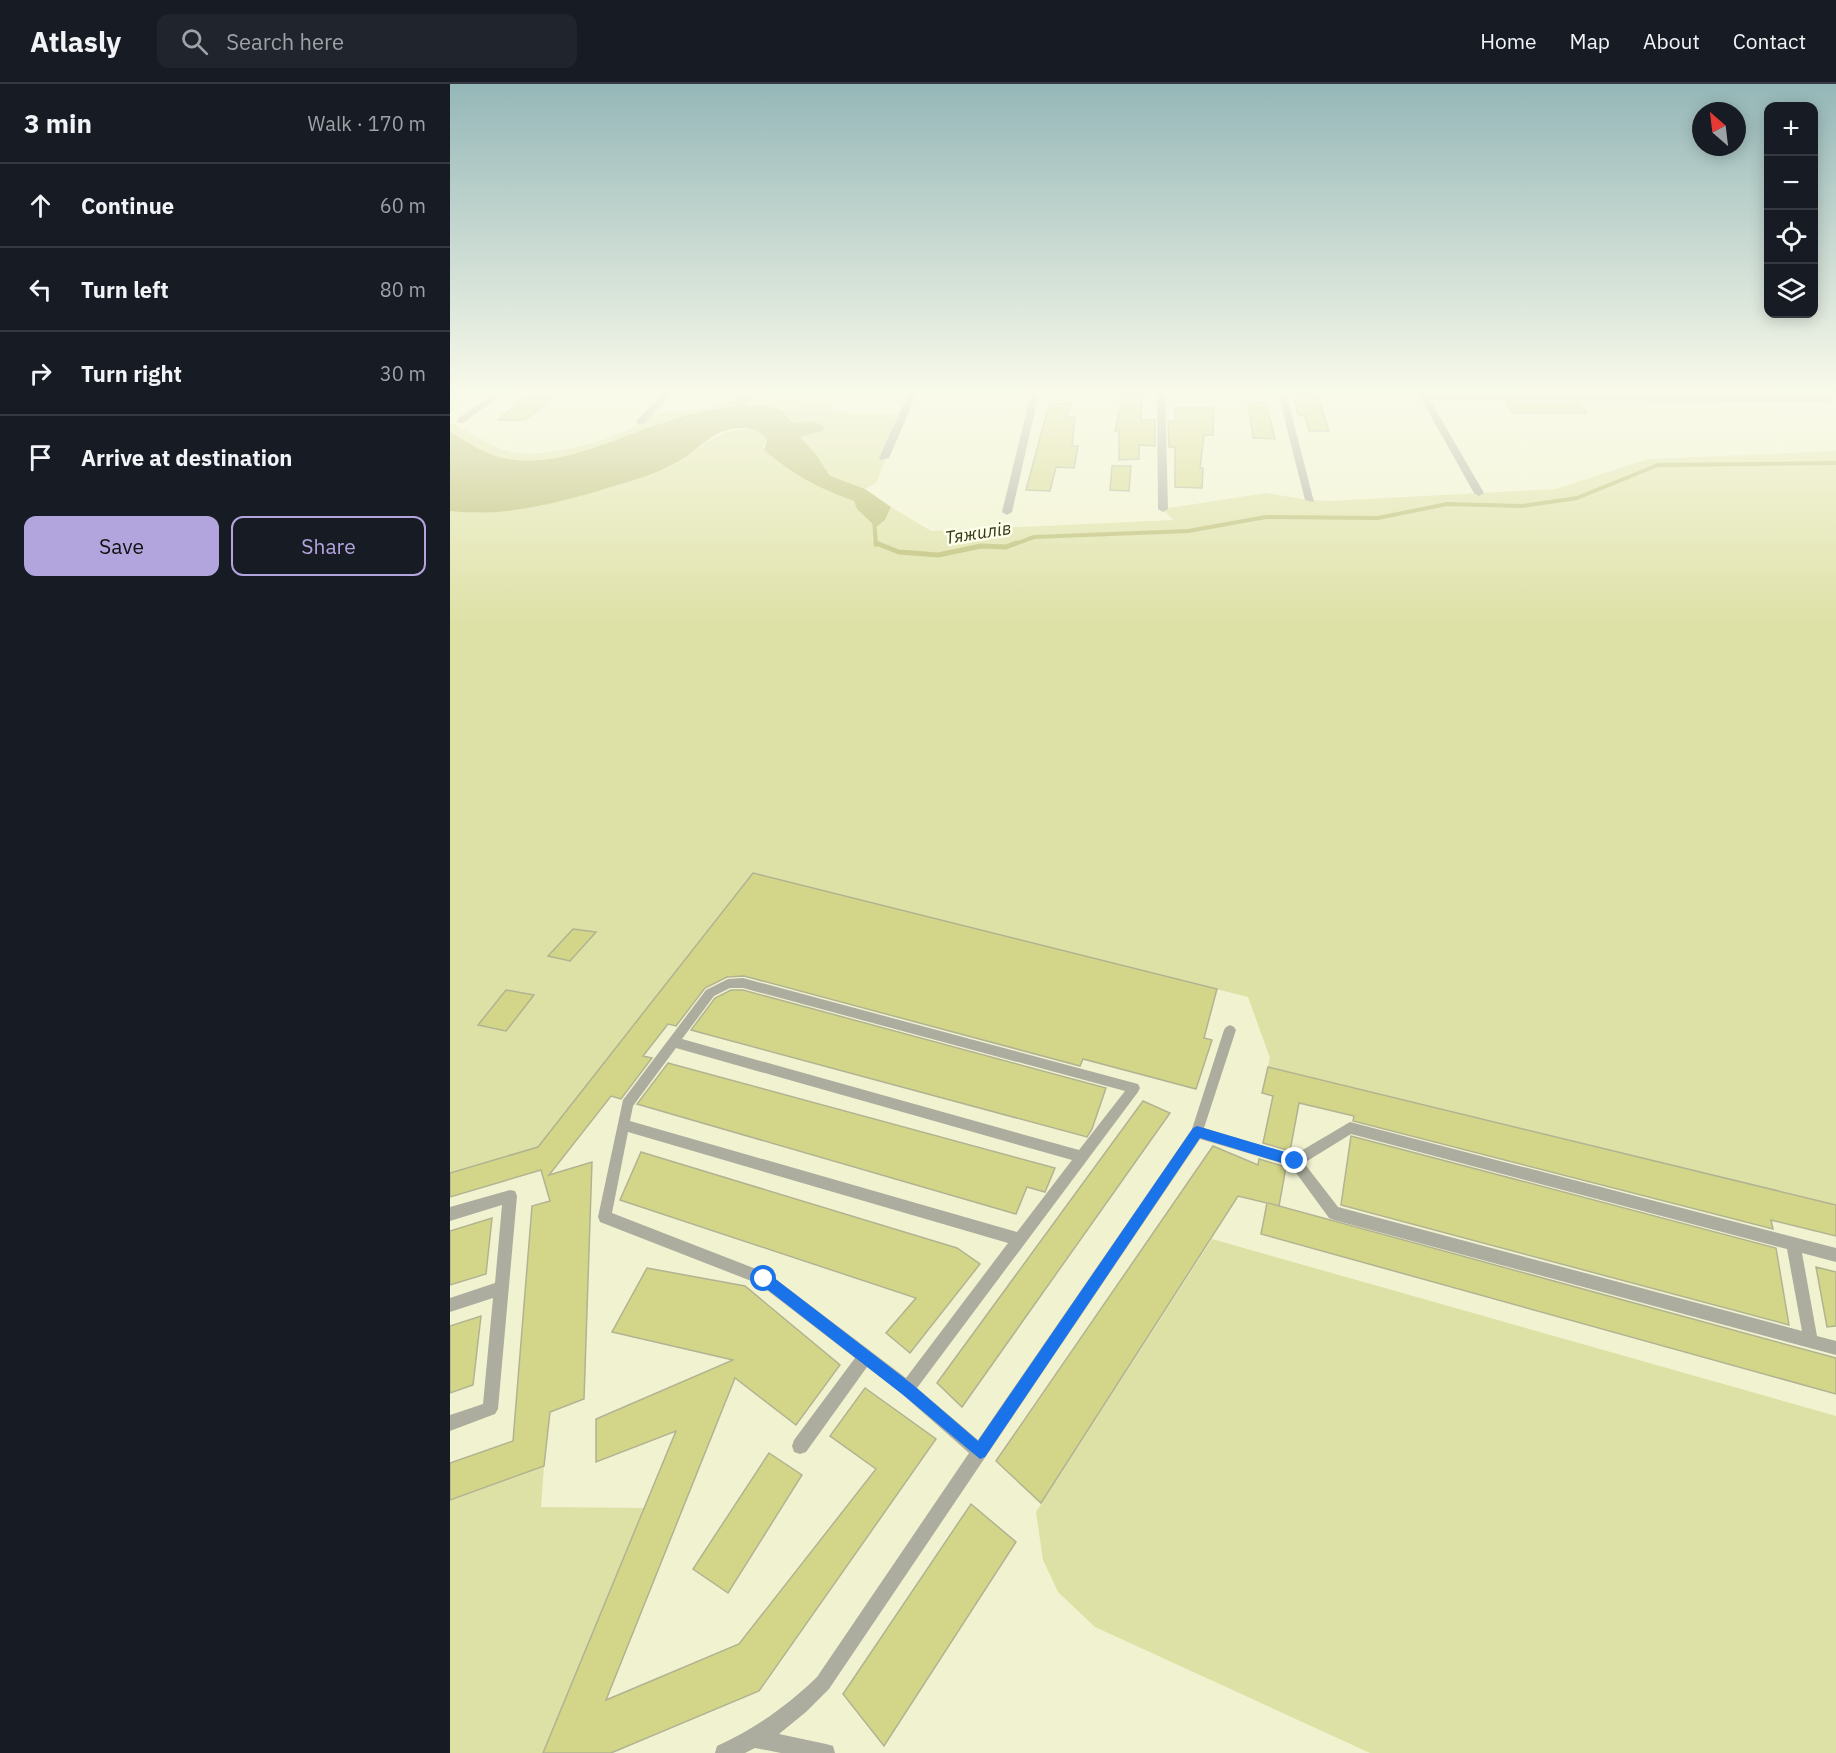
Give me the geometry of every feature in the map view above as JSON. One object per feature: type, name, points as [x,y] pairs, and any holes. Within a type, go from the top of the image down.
[{"type":"street","points":[[1007,512],[1017,471]]},
{"type":"street","points":[[1162,471],[1163,509]]},
{"type":"street","points":[[1302,471],[1310,500]]},
{"type":"street","points":[[1467,471],[1479,493]]},
{"type":"lane","points":[[907,1389],[1134,1088],[743,983],[728,984],[710,993],[627,1104],[605,1216],[764,1279],[907,1389],[980,1452]]},
{"type":"lane","points":[[724,1753],[755,1738],[792,1715],[823,1683],[1197,1132],[1230,1030]]},
{"type":"lane","points":[[674,1042],[1082,1156]]},
{"type":"lane","points":[[622,1125],[1020,1240]]},
{"type":"lane","points":[[1295,1161],[1350,1128],[1836,1255]]},
{"type":"lane","points":[[1197,1132],[1295,1161],[1334,1213],[1836,1348]]},
{"type":"lane","points":[[450,1214],[510,1196],[490,1409],[450,1423]]},
{"type":"lane","points":[[1793,1244],[1810,1341]]},
{"type":"lane","points":[[450,1305],[501,1288]]},
{"type":"lane","points":[[800,1446],[865,1357]]},
{"type":"lane","points":[[755,1738],[826,1753]]},
{"type":"shaded area","points":[[450,471],[658,471],[636,480],[543,505],[507,511],[450,511]]},
{"type":"shaded area","points":[[660,471],[790,471],[852,500],[885,520],[891,507],[931,531],[1173,520],[1163,509],[1266,493],[1330,501],[1556,489],[1612,471],[1836,471],[1836,1205],[1268,1067],[1270,1058],[1248,997],[753,873],[538,1147],[450,1173],[450,511],[507,511],[544,505]]},
{"type":"shaded area","points":[[791,471],[827,471],[830,476],[865,489],[891,507],[885,520],[876,527],[857,509],[854,501]]},
{"type":"shaded area","points":[[826,471],[881,471],[876,483],[865,489],[830,477]]},
{"type":"shaded area","points":[[1212,1239],[1836,1416],[1836,1753],[1370,1753],[1095,1627],[1058,1592],[1043,1560],[1036,1512]]},
{"type":"shaded area","points":[[544,1466],[541,1507],[646,1508],[543,1753],[450,1753],[450,1500]]},
{"type":"building","points":[[1031,471],[1055,471],[1050,491],[1026,490]]},
{"type":"building","points":[[1112,471],[1131,471],[1129,491],[1110,490]]},
{"type":"building","points":[[1175,471],[1203,471],[1202,488],[1175,487]]},
{"type":"building","points":[[753,873],[1217,989],[1204,1038],[1212,1040],[1196,1089],[1083,1059],[1080,1066],[744,976],[727,977],[705,988],[676,1026],[668,1024],[643,1056],[652,1058],[621,1099],[611,1096],[549,1175],[592,1162],[584,1399],[550,1412],[544,1466],[450,1500],[450,1463],[513,1441],[532,1206],[550,1201],[541,1170],[450,1197],[450,1173],[538,1147]]},
{"type":"building","points":[[573,929],[596,932],[570,961],[548,956]]},
{"type":"building","points":[[506,990],[534,995],[506,1031],[478,1025]]},
{"type":"building","points":[[731,990],[743,990],[1106,1088],[1087,1137],[691,1030],[715,998]]},
{"type":"building","points":[[668,1063],[1055,1168],[1045,1192],[1027,1187],[1016,1214],[637,1104]]},
{"type":"building","points":[[1268,1067],[1836,1205],[1836,1236],[1771,1220],[1773,1229],[1353,1121],[1354,1116],[1299,1103],[1290,1151],[1263,1143],[1273,1096],[1262,1093]]},
{"type":"building","points":[[1143,1101],[1170,1113],[962,1407],[937,1383]]},
{"type":"building","points":[[1351,1136],[1776,1248],[1789,1325],[1341,1205]]},
{"type":"building","points":[[1213,1146],[1258,1165],[1259,1159],[1286,1167],[1279,1206],[1268,1203],[1836,1358],[1836,1394],[1261,1234],[1267,1203],[1238,1196],[1041,1503],[996,1461]]},
{"type":"building","points":[[641,1152],[957,1248],[980,1264],[910,1353],[886,1333],[916,1298],[620,1200]]},
{"type":"building","points":[[492,1218],[486,1274],[450,1285],[450,1231]]},
{"type":"building","points":[[1816,1267],[1836,1272],[1836,1326],[1827,1327]]},
{"type":"building","points":[[647,1268],[745,1286],[840,1365],[796,1425],[735,1378],[606,1700],[739,1644],[876,1469],[830,1436],[865,1388],[936,1439],[759,1691],[611,1753],[543,1753],[676,1431],[596,1462],[596,1419],[733,1360],[612,1332]]},
{"type":"building","points":[[481,1316],[473,1385],[450,1393],[450,1326]]},
{"type":"building","points":[[769,1453],[802,1475],[728,1593],[693,1569]]},
{"type":"building","points":[[971,1504],[1016,1542],[884,1746],[843,1694]]},
{"type":"waterway","name":"Тяжилів","points":[[1012,545],[1034,537],[1188,531],[1266,517],[1378,518],[1447,504],[1522,506],[1577,498],[1644,471]]},
{"type":"waterway","name":"Тяжилів","points":[[874,520],[876,545]]},
{"type":"waterway","name":"Тяжилів","points":[[876,543],[899,552],[938,555],[981,546],[1006,547],[1016,543]]},
{"type":"route","points":[[764,1279],[907,1389],[980,1452],[1197,1132],[1295,1161]]}]
